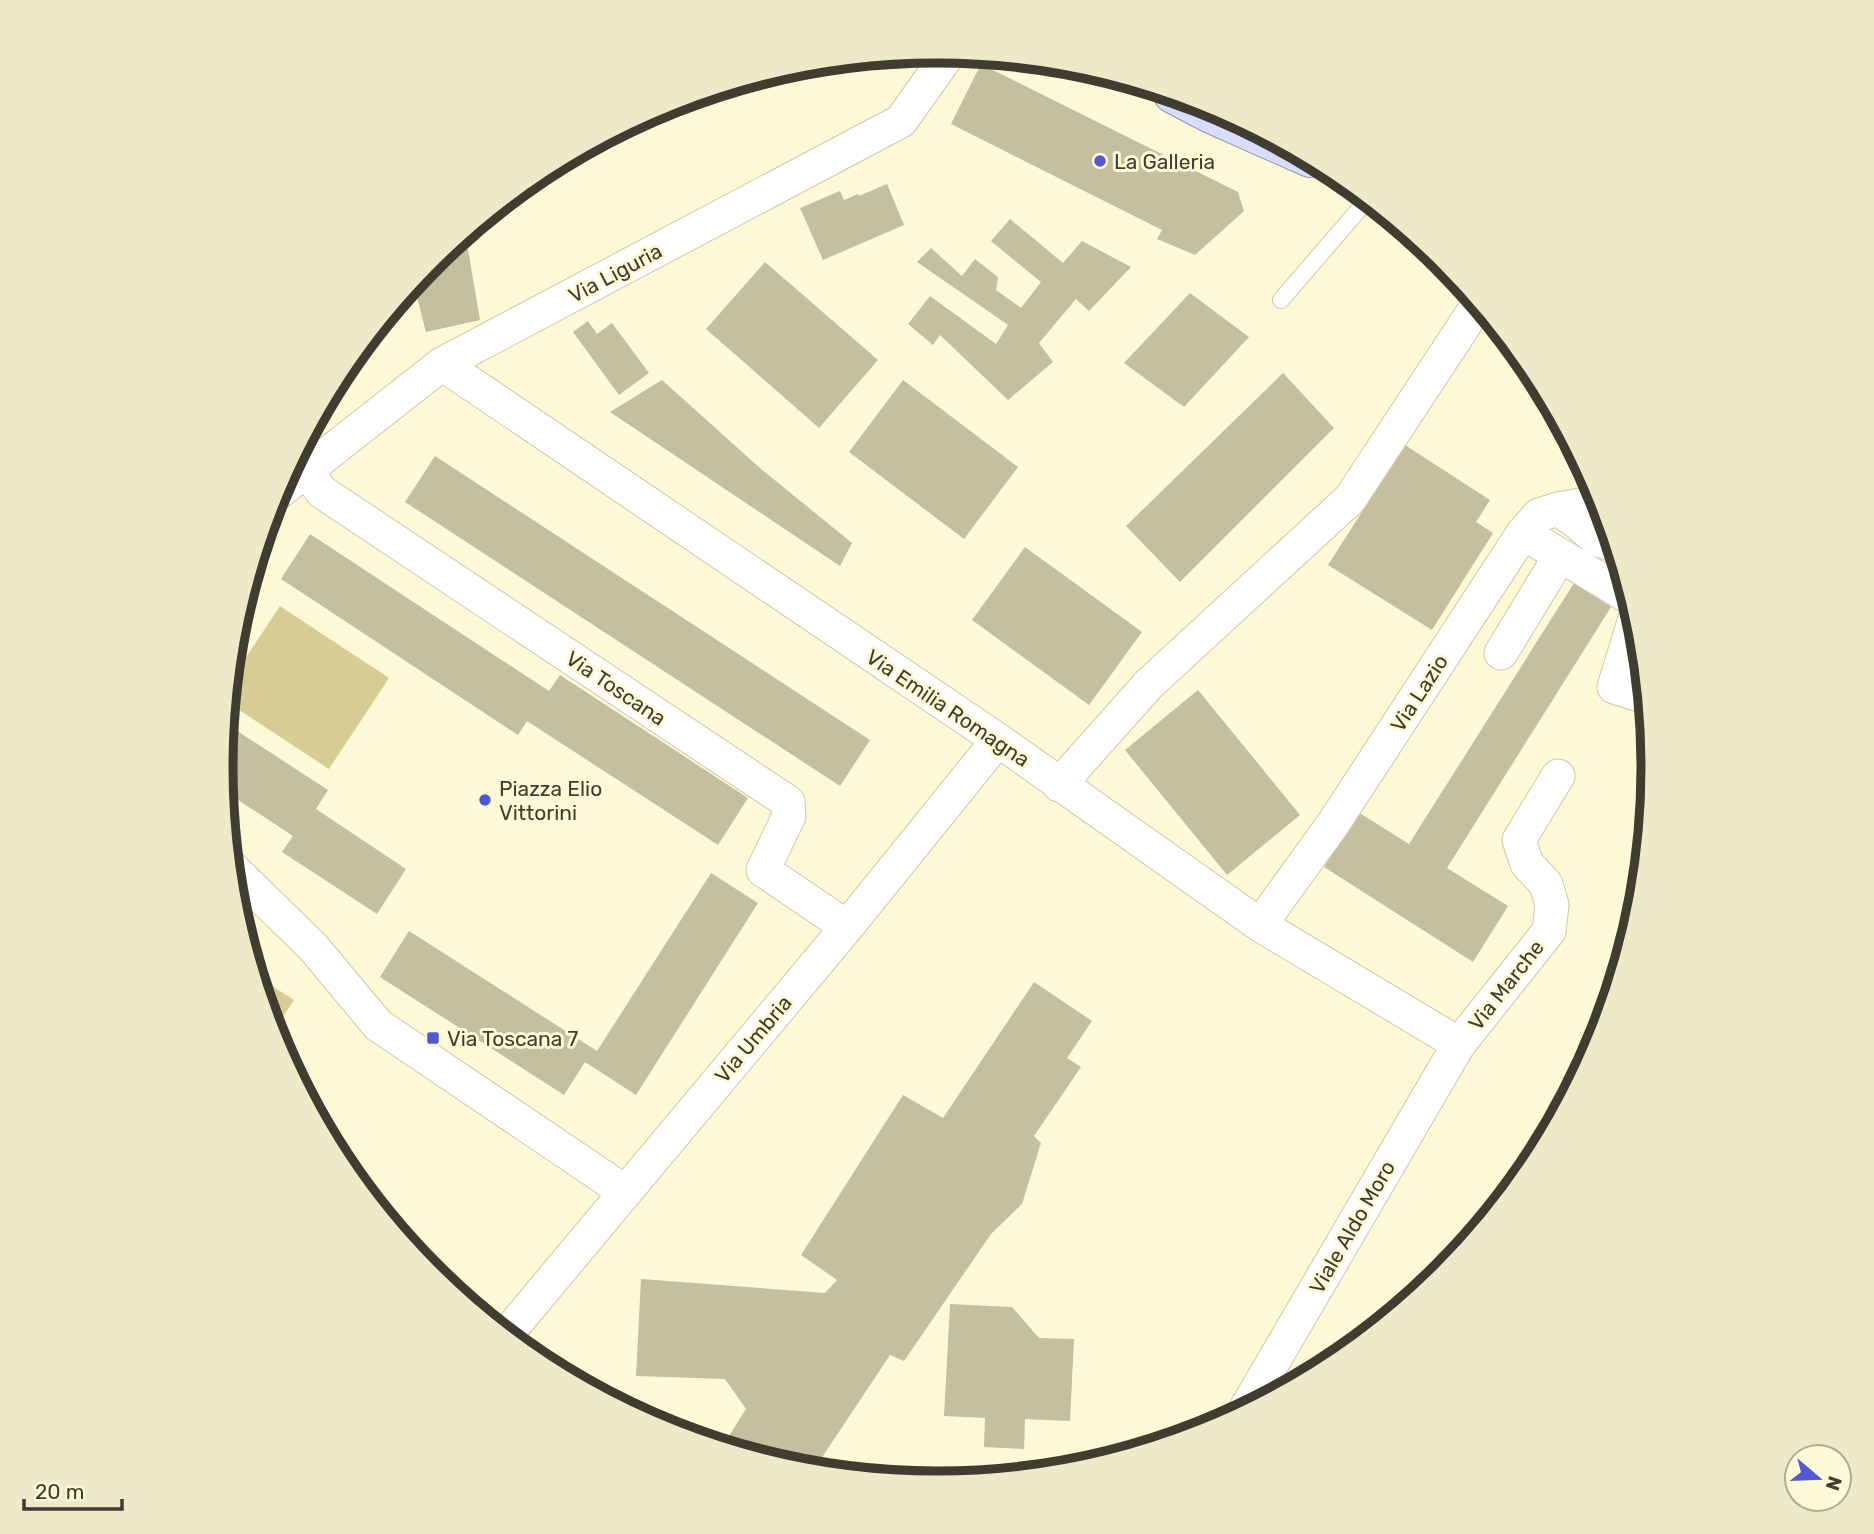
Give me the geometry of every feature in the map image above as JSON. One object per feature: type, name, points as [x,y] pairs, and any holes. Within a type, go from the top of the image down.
[{"type":"street","name":"Via Liguria","points":[[296,479],[442,365],[901,121],[942,63]]},
{"type":"street","points":[[1059,785],[1149,684],[1350,499],[1473,312]]},
{"type":"street","name":"Via Emilia Romagna","points":[[442,365],[998,740],[1260,925],[1460,1044]]},
{"type":"street","name":"Via Toscana","points":[[306,471],[322,492],[788,802],[789,816],[764,870],[847,927]]},
{"type":"street","name":"Via Lazio","points":[[1260,925],[1333,824],[1522,533],[1539,515],[1558,509],[1590,505]]},
{"type":"street","points":[[1558,509],[1596,539],[1604,542]]},
{"type":"street","points":[[1522,533],[1618,590]]},
{"type":"street","points":[[1501,653],[1560,556]]},
{"type":"street","points":[[1629,639],[1614,687],[1637,694]]},
{"type":"street","name":"Via Umbria","points":[[511,1328],[847,927],[998,740]]},
{"type":"street","name":"Via Marche","points":[[1460,1044],[1549,931],[1552,905],[1546,884],[1527,864],[1519,840],[1558,776]]},
{"type":"street","points":[[242,878],[313,947],[378,1025],[624,1191]]},
{"type":"street","name":"Viale Aldo Moro","points":[[1254,1395],[1460,1044]]},
{"type":"lane","points":[[1281,300],[1362,206]]},
{"type":"shaded area","points":[[280,606],[389,678],[329,769],[236,708],[241,665]]},
{"type":"shaded area","points":[[267,983],[294,1000],[281,1020]]},
{"type":"building","name":"La Galleria","points":[[981,65],[983,65],[1238,192],[1244,211],[1195,255],[1157,239],[1162,230],[951,124]]},
{"type":"building","points":[[887,184],[904,225],[823,260],[800,208],[840,191],[844,200]]},
{"type":"building","points":[[1010,219],[1063,263],[1082,241],[1131,267],[1089,311],[1076,299],[1039,343],[1053,362],[1008,400],[940,335],[933,345],[908,324],[930,296],[996,344],[1008,325],[917,262],[931,248],[962,276],[975,259],[998,277],[996,290],[1021,308],[1041,282],[991,241]]},
{"type":"building","points":[[467,244],[480,320],[426,332],[416,294]]},
{"type":"building","points":[[765,262],[878,360],[819,428],[706,329]]},
{"type":"building","points":[[1190,293],[1249,337],[1184,407],[1124,363]]},
{"type":"building","points":[[588,321],[597,334],[612,323],[649,373],[619,395],[573,332]]},
{"type":"building","points":[[1283,373],[1334,428],[1180,582],[1126,526]]},
{"type":"building","points":[[662,380],[761,469],[852,543],[840,566],[610,412]]},
{"type":"building","points":[[903,380],[1018,467],[964,539],[849,452]]},
{"type":"building","points":[[1405,445],[1490,500],[1476,522],[1493,533],[1432,630],[1328,565]]},
{"type":"building","points":[[435,456],[870,740],[840,786],[405,502]]},
{"type":"building","points":[[310,534],[549,691],[560,675],[748,798],[718,845],[527,721],[518,735],[281,579]]},
{"type":"building","points":[[1025,547],[1142,632],[1089,705],[972,620]]},
{"type":"building","points":[[1574,583],[1611,607],[1447,868],[1508,906],[1473,962],[1324,867],[1358,812],[1409,844]]},
{"type":"building","points":[[1198,690],[1300,815],[1227,875],[1125,750]]},
{"type":"building","points":[[235,729],[328,790],[316,809],[406,869],[377,914],[282,852],[293,836],[234,797]]},
{"type":"building","points":[[711,873],[758,903],[636,1095],[585,1062],[564,1095],[380,977],[409,931],[597,1051]]},
{"type":"building","points":[[1034,982],[1092,1021],[1067,1058],[1081,1067],[1034,1136],[1041,1143],[1022,1204],[991,1234],[904,1361],[890,1355],[820,1461],[727,1439],[746,1409],[725,1379],[636,1376],[641,1279],[825,1293],[837,1280],[801,1255],[903,1095],[943,1118]]},
{"type":"building","points":[[950,1304],[1012,1307],[1039,1338],[1074,1339],[1070,1421],[1025,1419],[1024,1449],[984,1447],[985,1418],[944,1416]]},
{"type":"place","name":"La Galleria","points":[[1100,161]]},
{"type":"place","name":"Piazza Elio Vittorini","points":[[485,800]]},
{"type":"place","name":"Via Toscana 7","points":[[433,1038]]}]
